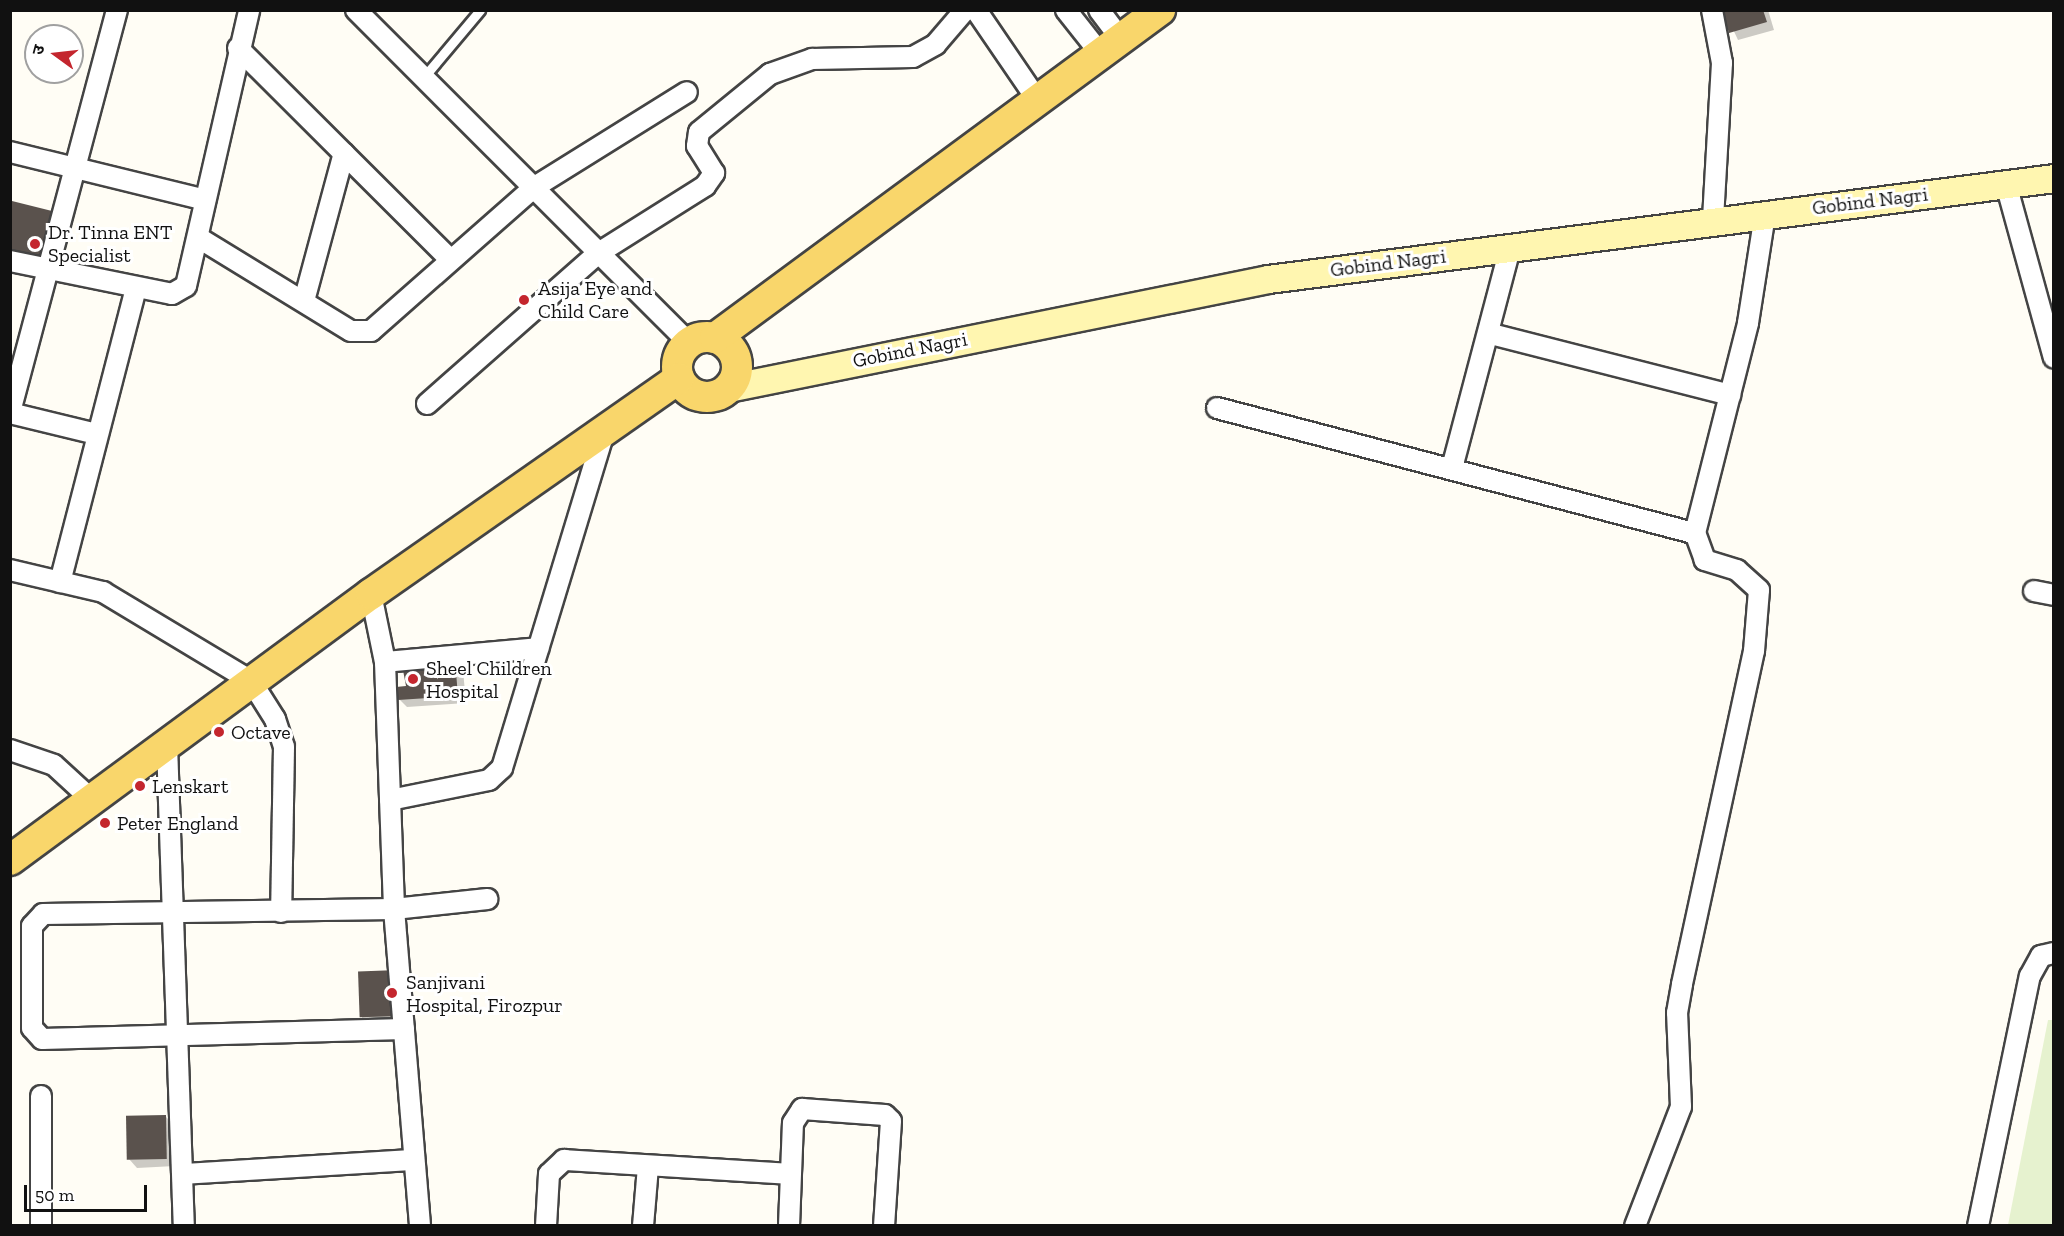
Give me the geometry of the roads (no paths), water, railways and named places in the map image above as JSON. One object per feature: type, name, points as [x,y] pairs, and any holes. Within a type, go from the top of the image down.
[{"type":"main road","points":[[702,341],[736,360],[728,388],[700,396],[679,378],[678,360],[702,341],[1036,98],[1160,10]]},
{"type":"main road","points":[[10,860],[371,594],[606,425],[679,378]]},
{"type":"street","points":[[97,434],[10,412],[117,10]]},
{"type":"street","points":[[10,261],[136,289],[179,292],[190,276],[238,48],[249,10]]},
{"type":"street","points":[[356,10],[597,254],[702,341]]},
{"type":"street","points":[[427,404],[597,254],[713,178],[714,168],[697,146],[699,132],[770,74],[812,59],[913,57],[936,44],[965,10]]},
{"type":"street","points":[[976,10],[1036,98]]},
{"type":"street","points":[[1066,10],[1110,46]]},
{"type":"street","points":[[1099,10],[1110,46]]},
{"type":"street","points":[[1712,10],[1722,63],[1713,221]]},
{"type":"street","points":[[238,48],[449,258]]},
{"type":"street","points":[[199,238],[351,331],[371,332],[449,258],[533,188],[687,92]]},
{"type":"street","points":[[10,152],[205,200]]},
{"type":"street","points":[[304,301],[345,153]]},
{"type":"street","name":"Gobind Nagri","points":[[728,388],[1268,279],[2054,178]]},
{"type":"street","points":[[2006,184],[2054,358]]},
{"type":"street","points":[[1635,1226],[1681,1107],[1677,1013],[1760,604],[1751,578],[1705,560],[1695,533],[1748,323],[1765,214]]},
{"type":"street","points":[[1452,468],[1491,334],[1510,248]]},
{"type":"street","points":[[60,582],[136,289]]},
{"type":"street","points":[[1491,334],[1730,395]]},
{"type":"street","points":[[1217,408],[1695,533]]},
{"type":"street","points":[[390,800],[495,776],[538,648],[606,425]]},
{"type":"street","points":[[10,570],[104,592],[251,681],[275,719],[284,747],[281,912]]},
{"type":"street","points":[[2034,591],[2054,595]]},
{"type":"street","points":[[371,594],[385,662],[394,909],[420,1226]]},
{"type":"street","points":[[385,662],[538,648]]},
{"type":"street","points":[[167,745],[180,1034],[184,1226]]},
{"type":"street","points":[[10,750],[54,765],[92,800]]},
{"type":"street","points":[[404,1029],[42,1039],[32,1028],[30,933],[36,918],[394,909],[487,899]]},
{"type":"street","points":[[1978,1226],[2031,976],[2041,957],[2054,952]]},
{"type":"street","points":[[41,1096],[41,1226]]},
{"type":"street","points":[[789,1226],[790,1174],[798,1112],[885,1115],[892,1127],[884,1226]]},
{"type":"street","points":[[183,1174],[414,1160]]},
{"type":"street","points":[[546,1226],[547,1183],[556,1163],[790,1174]]},
{"type":"street","points":[[643,1226],[648,1166]]},
{"type":"lane","points":[[423,78],[480,10]]},
{"type":"place","name":"Dr. Tinna ENT Specialist","points":[[35,244]]},
{"type":"place","name":"Asija Eye and Child Care","points":[[524,300]]},
{"type":"place","name":"Sheel Children Hospital","points":[[413,679]]},
{"type":"place","name":"Octave","points":[[219,732]]},
{"type":"place","name":"Lenskart","points":[[140,786]]},
{"type":"place","name":"Peter England","points":[[105,823]]},
{"type":"place","name":"Sanjivani Hospital, Firozpur","points":[[392,993]]}]
